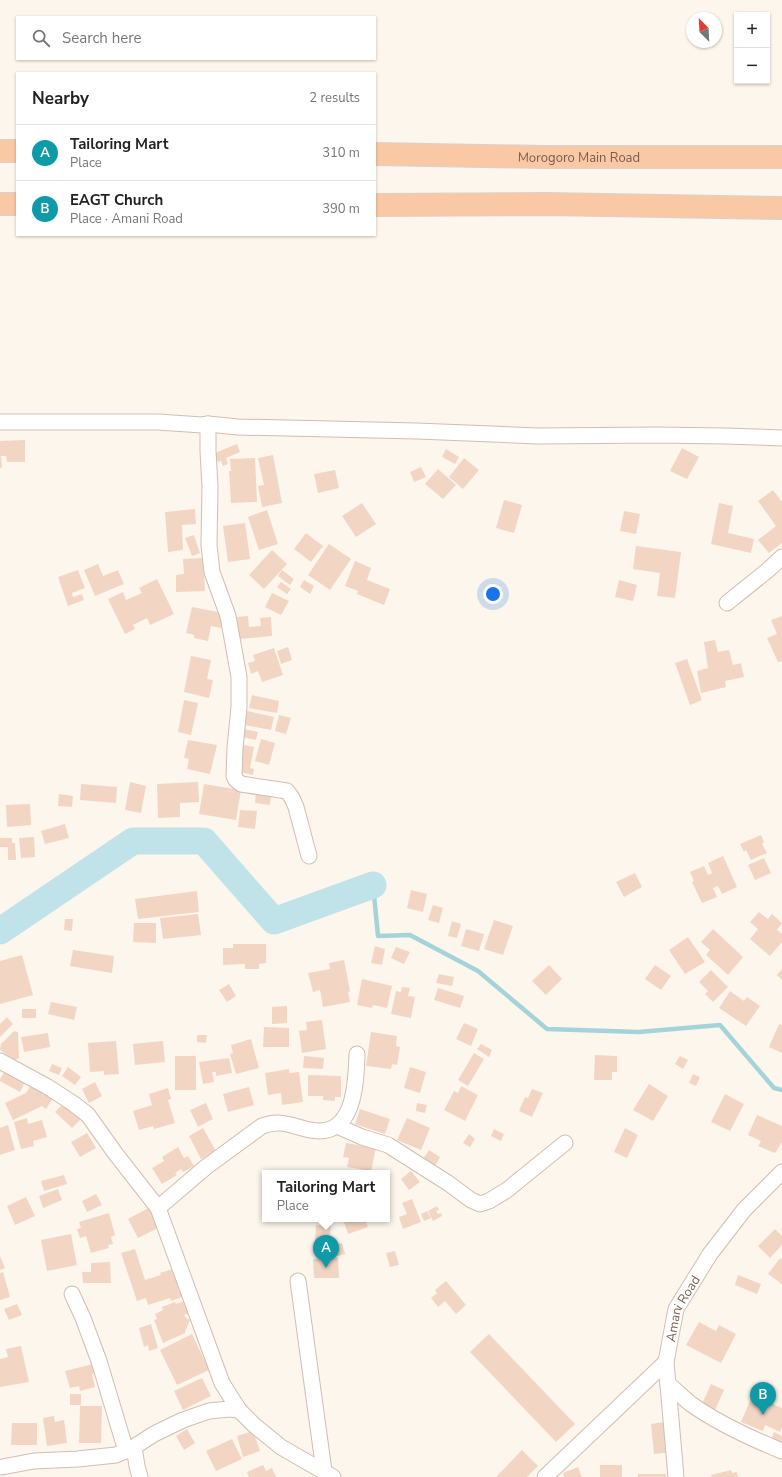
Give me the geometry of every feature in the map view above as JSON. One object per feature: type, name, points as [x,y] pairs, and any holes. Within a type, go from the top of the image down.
[{"type":"highway","points":[[0,151],[16,151]]},
{"type":"highway","name":"Morogoro Main Road","points":[[376,154],[544,157],[782,157]]},
{"type":"highway","points":[[0,204],[16,204]]},
{"type":"highway","points":[[376,205],[545,204],[782,208]]},
{"type":"street","points":[[0,422],[158,422],[238,427],[417,430],[538,436],[658,435],[782,438]]},
{"type":"street","points":[[208,424],[210,488],[209,545],[212,572],[228,616],[239,677],[239,707],[234,776],[241,784],[287,791],[296,807],[310,856]]},
{"type":"street","points":[[727,603],[782,557]]},
{"type":"street","points":[[158,1208],[206,1167],[262,1126],[273,1122],[286,1123],[312,1130],[326,1130],[337,1126],[344,1118],[352,1102],[356,1082],[357,1054]]},
{"type":"street","points":[[0,1061],[48,1087],[88,1115],[115,1153],[158,1208],[222,1383],[239,1410],[254,1425],[281,1447],[328,1474]]},
{"type":"street","points":[[337,1126],[362,1137],[388,1145],[448,1183],[471,1200],[480,1204],[507,1190],[565,1143]]},
{"type":"street","name":"Amani Road","points":[[676,1477],[666,1362],[676,1309],[710,1254],[744,1210],[782,1172]]},
{"type":"street","points":[[298,1281],[328,1474]]},
{"type":"street","points":[[72,1294],[83,1318],[99,1361],[140,1477]]},
{"type":"street","points":[[545,1477],[666,1362]]},
{"type":"street","points":[[668,1384],[691,1404],[726,1426],[782,1451]]},
{"type":"street","points":[[3,1469],[34,1462],[116,1455],[183,1420],[209,1411],[229,1408],[239,1410]]},
{"type":"building","points":[[25,440],[25,462],[7,462],[6,456],[1,456],[2,468],[0,468],[0,441]]},
{"type":"building","points":[[237,444],[240,452],[226,458],[228,464],[223,466],[221,461],[218,462],[215,453]]},
{"type":"building","points":[[682,448],[699,457],[687,479],[670,471]]},
{"type":"building","points":[[446,449],[459,457],[455,464],[442,457]]},
{"type":"building","points":[[273,455],[282,503],[262,507],[258,486],[264,485],[258,458]]},
{"type":"building","points":[[255,458],[257,502],[231,503],[229,471],[231,471],[230,459]]},
{"type":"building","points":[[464,458],[479,470],[463,489],[449,477]]},
{"type":"building","points":[[421,467],[426,477],[414,482],[410,472]]},
{"type":"building","points":[[438,469],[456,485],[443,499],[425,484]]},
{"type":"building","points":[[335,470],[339,488],[318,493],[314,474]]},
{"type":"building","points":[[773,490],[782,502],[782,543],[769,553],[758,540],[776,526],[758,501]]},
{"type":"building","points":[[504,500],[522,505],[514,533],[496,528]]},
{"type":"building","points":[[362,503],[376,524],[356,537],[342,516]]},
{"type":"building","points":[[719,503],[733,506],[728,533],[754,539],[751,553],[711,544]]},
{"type":"building","points":[[195,509],[196,524],[182,525],[183,550],[168,552],[165,512]]},
{"type":"building","points":[[267,510],[278,544],[259,550],[248,517]]},
{"type":"building","points":[[624,511],[640,514],[636,534],[620,531]]},
{"type":"building","points":[[245,523],[250,559],[228,562],[223,526]]},
{"type":"building","points":[[306,533],[323,546],[311,562],[294,549]]},
{"type":"building","points":[[194,535],[200,553],[192,556],[185,538]]},
{"type":"building","points":[[329,544],[351,559],[330,590],[308,575]]},
{"type":"building","points":[[636,546],[681,552],[675,598],[657,596],[660,573],[633,569]]},
{"type":"building","points":[[272,550],[287,564],[264,589],[249,575]]},
{"type":"building","points":[[203,558],[205,591],[176,592],[176,575],[184,574],[183,559]]},
{"type":"building","points":[[355,561],[371,568],[367,580],[390,589],[384,605],[357,594],[358,591],[345,586]]},
{"type":"building","points":[[98,564],[103,576],[118,570],[124,584],[95,596],[84,570]]},
{"type":"building","points":[[78,570],[85,588],[72,593],[73,597],[82,594],[84,600],[68,606],[58,577]]},
{"type":"building","points":[[282,570],[294,579],[290,585],[278,576]]},
{"type":"building","points":[[157,579],[174,614],[150,625],[147,618],[133,625],[135,629],[125,634],[108,599],[123,592],[126,600],[142,593],[139,588]]},
{"type":"building","points":[[304,580],[314,586],[310,594],[300,587]]},
{"type":"building","points":[[619,580],[637,585],[633,601],[615,597]]},
{"type":"building","points":[[281,582],[291,589],[287,594],[277,587]]},
{"type":"building","points":[[272,593],[289,601],[281,615],[265,607]]},
{"type":"building","points":[[192,607],[223,613],[221,628],[211,626],[208,641],[194,638],[194,635],[186,633]]},
{"type":"building","points":[[248,616],[249,627],[261,626],[260,618],[271,617],[272,636],[239,639],[237,617]]},
{"type":"building","points":[[782,616],[782,661],[778,662],[767,638],[777,634],[771,620]]},
{"type":"building","points":[[715,640],[718,652],[729,650],[733,665],[741,663],[744,677],[725,681],[726,687],[701,693],[697,671],[708,668],[704,642]]},
{"type":"building","points":[[288,647],[292,660],[281,664],[277,651]]},
{"type":"building","points":[[274,648],[283,675],[262,682],[258,671],[251,674],[248,663],[255,661],[253,655]]},
{"type":"building","points":[[191,656],[211,660],[207,679],[213,680],[209,698],[184,692]]},
{"type":"building","points":[[687,659],[702,700],[690,705],[675,663]]},
{"type":"building","points":[[252,695],[279,701],[277,713],[249,708]]},
{"type":"building","points":[[184,700],[198,703],[191,735],[178,732]]},
{"type":"building","points":[[247,711],[274,717],[271,730],[244,725]]},
{"type":"building","points":[[279,715],[291,718],[286,734],[275,731]]},
{"type":"building","points":[[243,729],[258,732],[256,740],[241,737]]},
{"type":"building","points":[[261,739],[275,743],[269,765],[255,761]]},
{"type":"building","points":[[188,740],[217,745],[210,774],[187,769],[189,759],[184,758]]},
{"type":"building","points":[[240,744],[254,747],[250,768],[254,769],[253,775],[234,771]]},
{"type":"building","points":[[130,782],[146,786],[141,813],[125,810]]},
{"type":"building","points":[[198,782],[199,802],[180,803],[180,817],[158,818],[157,784]]},
{"type":"building","points":[[81,784],[117,787],[116,803],[80,800]]},
{"type":"building","points":[[204,784],[241,790],[236,820],[199,814]]},
{"type":"building","points":[[256,792],[271,795],[270,805],[255,803]]},
{"type":"building","points":[[59,794],[73,796],[72,807],[58,806]]},
{"type":"building","points":[[30,804],[31,825],[7,827],[6,805]]},
{"type":"building","points":[[240,810],[257,811],[255,829],[238,827]]},
{"type":"building","points":[[65,824],[69,838],[45,844],[41,831]]},
{"type":"building","points":[[761,835],[764,842],[762,844],[767,853],[751,860],[746,850],[744,852],[740,844]]},
{"type":"building","points":[[34,837],[35,857],[21,858],[19,838]]},
{"type":"building","points":[[0,838],[12,838],[12,843],[15,843],[16,860],[8,860],[8,847],[0,847]]},
{"type":"building","points":[[723,856],[737,887],[722,894],[718,886],[713,888],[717,897],[702,903],[692,882],[694,881],[690,872],[704,866],[708,875],[712,873],[708,863]]},
{"type":"building","points":[[764,858],[771,873],[755,880],[748,865]]},
{"type":"building","points":[[635,873],[642,887],[624,897],[616,882]]},
{"type":"building","points":[[411,890],[427,894],[423,912],[407,908]]},
{"type":"building","points":[[197,891],[199,912],[138,919],[135,899]]},
{"type":"building","points":[[433,905],[443,908],[439,923],[428,920]]},
{"type":"building","points":[[759,912],[768,919],[772,914],[782,923],[777,930],[782,934],[782,942],[770,956],[750,939],[758,929],[750,922]]},
{"type":"building","points":[[198,914],[201,935],[163,939],[160,918]]},
{"type":"building","points":[[65,919],[73,919],[72,931],[64,930]]},
{"type":"building","points":[[494,920],[513,926],[503,955],[484,949]]},
{"type":"building","points":[[452,921],[461,924],[457,938],[448,936]]},
{"type":"building","points":[[134,923],[156,923],[156,943],[133,942]]},
{"type":"building","points":[[466,929],[484,934],[479,951],[461,946]]},
{"type":"building","points":[[713,929],[743,957],[728,975],[706,955],[710,950],[701,942]]},
{"type":"building","points":[[688,937],[705,962],[685,974],[669,950]]},
{"type":"building","points":[[233,944],[266,944],[266,963],[259,964],[259,969],[245,969],[245,964],[223,965],[223,948],[233,948]]},
{"type":"building","points":[[375,946],[385,949],[382,965],[371,963]]},
{"type":"building","points":[[396,947],[410,952],[404,964],[391,958]]},
{"type":"building","points":[[73,950],[114,956],[112,973],[70,966]]},
{"type":"building","points":[[22,955],[33,995],[0,1004],[0,961]]},
{"type":"building","points":[[344,960],[350,991],[348,992],[350,1002],[323,1007],[320,990],[313,992],[308,973],[330,969],[329,963]]},
{"type":"building","points":[[549,965],[562,979],[546,995],[532,981]]},
{"type":"building","points":[[655,965],[671,976],[661,990],[645,979]]},
{"type":"building","points":[[782,969],[782,980],[777,975]]},
{"type":"building","points":[[711,970],[728,987],[713,1002],[705,994],[708,991],[699,982]]},
{"type":"building","points":[[439,974],[454,977],[452,986],[436,983]]},
{"type":"building","points":[[362,979],[392,986],[387,1008],[373,1005],[372,1008],[357,1005]]},
{"type":"building","points":[[229,984],[236,996],[227,1002],[219,990]]},
{"type":"building","points":[[402,987],[410,988],[408,996],[415,997],[411,1018],[391,1014],[396,991],[401,992]]},
{"type":"building","points":[[438,988],[464,996],[460,1008],[434,1000]]},
{"type":"building","points":[[730,991],[744,1001],[747,997],[760,1006],[746,1026],[719,1008]]},
{"type":"building","points":[[51,1002],[77,1007],[74,1020],[48,1014]]},
{"type":"building","points":[[287,1006],[287,1023],[272,1024],[272,1007]]},
{"type":"building","points":[[22,1009],[36,1009],[36,1018],[22,1018]]},
{"type":"building","points":[[7,1017],[13,1024],[0,1037],[0,1024]]},
{"type":"building","points":[[322,1020],[326,1049],[302,1053],[299,1031],[307,1030],[306,1022]]},
{"type":"building","points":[[464,1023],[478,1029],[471,1046],[456,1039]]},
{"type":"building","points":[[779,1024],[782,1025],[782,1053],[769,1047]]},
{"type":"building","points":[[264,1027],[289,1028],[289,1047],[263,1047]]},
{"type":"building","points":[[14,1031],[18,1032],[19,1058],[15,1060],[0,1050],[1,1043]]},
{"type":"building","points":[[371,1032],[397,1036],[396,1046],[400,1047],[397,1065],[392,1064],[391,1069],[366,1066]]},
{"type":"building","points":[[48,1033],[50,1047],[24,1052],[21,1037]]},
{"type":"building","points":[[197,1035],[207,1035],[206,1043],[197,1042]]},
{"type":"building","points":[[251,1039],[259,1068],[236,1074],[230,1054],[233,1053],[231,1045]]},
{"type":"building","points":[[116,1041],[119,1074],[104,1075],[104,1071],[90,1072],[88,1043]]},
{"type":"building","points":[[163,1041],[165,1062],[135,1065],[133,1044]]},
{"type":"building","points":[[481,1044],[492,1050],[489,1057],[477,1049]]},
{"type":"building","points":[[474,1053],[484,1059],[468,1086],[458,1080]]},
{"type":"building","points":[[595,1055],[617,1056],[617,1072],[612,1072],[612,1080],[594,1080]]},
{"type":"building","points":[[175,1056],[196,1056],[196,1090],[175,1090]]},
{"type":"building","points":[[304,1056],[324,1058],[323,1069],[303,1068]]},
{"type":"building","points":[[680,1056],[688,1060],[683,1069],[675,1064]]},
{"type":"building","points":[[229,1058],[232,1073],[216,1076],[216,1072],[212,1072],[214,1082],[203,1084],[199,1062]]},
{"type":"building","points":[[52,1064],[62,1068],[59,1075],[49,1071]]},
{"type":"building","points":[[68,1067],[81,1077],[75,1085],[62,1076]]},
{"type":"building","points":[[410,1067],[426,1072],[420,1093],[404,1088]]},
{"type":"building","points":[[289,1069],[289,1073],[299,1072],[303,1102],[282,1105],[281,1093],[268,1095],[265,1073]]},
{"type":"building","points":[[5,1071],[25,1082],[20,1092],[0,1081]]},
{"type":"building","points":[[693,1074],[700,1077],[696,1086],[689,1083]]},
{"type":"building","points":[[308,1075],[341,1076],[341,1097],[335,1097],[335,1101],[323,1100],[323,1096],[308,1096]]},
{"type":"building","points":[[95,1082],[102,1096],[89,1103],[82,1089]]},
{"type":"building","points":[[649,1084],[668,1096],[653,1121],[633,1110]]},
{"type":"building","points":[[31,1085],[53,1098],[46,1109],[42,1106],[13,1120],[5,1103],[26,1093]]},
{"type":"building","points":[[461,1086],[478,1095],[465,1121],[444,1110],[454,1091],[458,1093]]},
{"type":"building","points":[[249,1087],[254,1105],[228,1112],[223,1094]]},
{"type":"building","points":[[168,1088],[171,1099],[168,1100],[175,1123],[154,1129],[153,1126],[139,1130],[133,1111],[152,1105],[149,1094]]},
{"type":"building","points":[[532,1089],[543,1093],[532,1117],[519,1111],[525,1097],[528,1098]]},
{"type":"building","points":[[725,1094],[744,1104],[730,1131],[711,1122]]},
{"type":"building","points":[[64,1103],[81,1119],[72,1128],[55,1112]]},
{"type":"building","points":[[206,1103],[213,1119],[198,1127],[190,1110]]},
{"type":"building","points":[[417,1103],[427,1105],[425,1113],[416,1111]]},
{"type":"building","points":[[360,1109],[390,1119],[385,1134],[355,1124]]},
{"type":"building","points":[[757,1115],[782,1126],[782,1142],[775,1153],[758,1146],[761,1141],[748,1135]]},
{"type":"building","points":[[27,1118],[28,1124],[42,1120],[47,1137],[33,1141],[34,1146],[21,1149],[14,1122]]},
{"type":"building","points":[[407,1118],[430,1128],[421,1150],[397,1140]]},
{"type":"building","points":[[8,1125],[15,1150],[0,1155],[0,1128]]},
{"type":"building","points":[[203,1128],[216,1151],[201,1159],[189,1136]]},
{"type":"building","points":[[625,1128],[638,1135],[627,1158],[614,1152]]},
{"type":"building","points":[[494,1129],[504,1134],[501,1141],[491,1136]]},
{"type":"building","points":[[87,1133],[96,1148],[80,1157],[71,1142]]},
{"type":"building","points":[[469,1134],[475,1139],[470,1147],[463,1143]]},
{"type":"building","points":[[346,1143],[376,1148],[371,1170],[347,1167],[349,1158],[343,1157]]},
{"type":"building","points":[[178,1147],[184,1158],[188,1156],[194,1166],[183,1172],[181,1169],[175,1173],[177,1175],[162,1184],[152,1168],[164,1161],[162,1157]]},
{"type":"building","points":[[429,1150],[440,1157],[435,1166],[423,1159]]},
{"type":"building","points":[[411,1171],[420,1182],[409,1190],[401,1179]]},
{"type":"building","points":[[64,1175],[67,1184],[44,1191],[41,1181]]},
{"type":"building","points":[[58,1189],[62,1200],[43,1208],[39,1196]]},
{"type":"building","points":[[96,1194],[102,1205],[87,1212],[82,1201]]},
{"type":"building","points":[[26,1197],[35,1216],[15,1225],[7,1206]]},
{"type":"building","points":[[412,1199],[421,1222],[403,1229],[399,1217],[407,1214],[402,1203]]},
{"type":"building","points":[[152,1206],[162,1226],[138,1238],[128,1219]]},
{"type":"building","points":[[437,1206],[439,1210],[436,1211],[438,1214],[441,1213],[442,1216],[433,1221],[428,1211]]},
{"type":"building","points":[[427,1211],[431,1218],[424,1221],[421,1214]]},
{"type":"building","points":[[109,1213],[115,1235],[111,1237],[113,1244],[108,1245],[109,1248],[91,1253],[86,1236],[80,1238],[77,1229],[81,1228],[79,1222]]},
{"type":"building","points":[[344,1222],[366,1222],[368,1227],[348,1234]]},
{"type":"building","points":[[316,1225],[331,1226],[329,1243],[315,1242]]},
{"type":"building","points":[[775,1229],[782,1236],[782,1245],[770,1258],[758,1246]]},
{"type":"building","points":[[71,1234],[77,1265],[47,1271],[41,1240]]},
{"type":"building","points":[[342,1243],[345,1254],[334,1257],[331,1246]]},
{"type":"building","points":[[135,1249],[145,1280],[173,1269],[182,1297],[171,1301],[170,1298],[148,1305],[146,1298],[137,1301],[121,1253]]},
{"type":"building","points":[[395,1251],[399,1265],[390,1267],[386,1253]]},
{"type":"building","points":[[0,1256],[5,1268],[0,1270]]},
{"type":"building","points":[[338,1258],[339,1278],[314,1278],[313,1259]]},
{"type":"building","points":[[780,1258],[782,1260],[782,1284],[768,1274]]},
{"type":"building","points":[[110,1262],[111,1283],[83,1283],[82,1272],[91,1272],[91,1263]]},
{"type":"building","points":[[3,1272],[10,1297],[0,1300],[0,1273]]},
{"type":"building","points":[[738,1275],[761,1284],[757,1294],[735,1285]]},
{"type":"building","points":[[446,1281],[466,1305],[456,1314],[445,1301],[438,1307],[431,1298],[437,1293],[435,1290]]},
{"type":"building","points":[[184,1301],[189,1313],[184,1315],[190,1320],[185,1333],[163,1343],[154,1320],[157,1319],[155,1314],[163,1310],[162,1307],[175,1302],[176,1304]]},
{"type":"building","points":[[17,1304],[22,1315],[9,1320],[4,1309]]},
{"type":"building","points":[[699,1322],[716,1331],[719,1325],[736,1334],[721,1363],[686,1345]]},
{"type":"building","points":[[151,1324],[158,1348],[149,1351],[148,1345],[144,1347],[139,1328]]},
{"type":"building","points":[[192,1334],[209,1370],[177,1385],[160,1350]]},
{"type":"building","points":[[489,1334],[575,1424],[556,1442],[470,1352]]},
{"type":"building","points":[[21,1346],[29,1382],[0,1387],[0,1359],[8,1357],[6,1349]]},
{"type":"building","points":[[93,1364],[96,1373],[92,1374],[95,1387],[80,1391],[79,1386],[70,1388],[65,1371]]},
{"type":"building","points":[[202,1378],[211,1396],[183,1410],[174,1391]]},
{"type":"building","points":[[711,1384],[724,1390],[715,1410],[702,1404]]},
{"type":"building","points":[[70,1394],[81,1394],[81,1405],[70,1405]]},
{"type":"building","points":[[752,1396],[782,1408],[782,1427],[780,1432],[765,1425],[763,1431],[741,1422]]},
{"type":"building","points":[[80,1406],[102,1406],[101,1443],[79,1443]]},
{"type":"building","points":[[54,1416],[55,1422],[64,1420],[67,1443],[47,1446],[43,1418]]},
{"type":"building","points":[[671,1421],[674,1452],[654,1454],[651,1424]]},
{"type":"building","points":[[12,1423],[37,1423],[37,1445],[11,1445]]},
{"type":"building","points":[[187,1429],[195,1443],[184,1450],[176,1436]]},
{"type":"building","points":[[253,1431],[260,1451],[243,1457],[237,1436]]},
{"type":"building","points":[[774,1432],[782,1436],[782,1444],[771,1439]]},
{"type":"building","points":[[232,1439],[242,1459],[216,1471],[206,1451]]},
{"type":"building","points":[[522,1450],[538,1466],[527,1477],[496,1477]]},
{"type":"building","points":[[263,1465],[266,1471],[272,1468],[276,1477],[249,1477],[247,1472]]},
{"type":"building","points":[[600,1465],[622,1465],[622,1477],[600,1477]]},
{"type":"building","points":[[578,1467],[582,1477],[564,1477],[563,1473]]},
{"type":"building","points":[[731,1470],[732,1473],[737,1472],[738,1477],[712,1477],[711,1475]]},
{"type":"building","points":[[638,1474],[666,1474],[666,1477],[638,1477]]},
{"type":"waterway","points":[[0,931],[133,841],[204,841],[274,921],[373,885]]},
{"type":"waterway","points":[[373,885],[378,936],[410,935],[478,971],[547,1029],[639,1032],[720,1025],[774,1088],[782,1090]]},
{"type":"place","name":"Tailoring Mart","points":[[326,1268]]},
{"type":"place","name":"EAGT Church","points":[[763,1415]]}]
